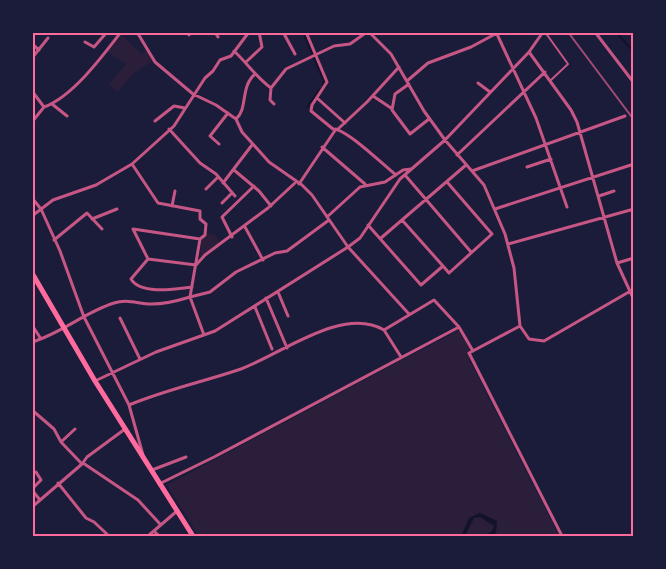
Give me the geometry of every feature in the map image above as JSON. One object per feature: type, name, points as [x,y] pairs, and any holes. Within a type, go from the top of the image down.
[{"type":"main road","points":[[32,273],[124,429],[193,536]]},
{"type":"street","points":[[85,42],[94,47],[107,32]]},
{"type":"street","points":[[32,122],[44,107],[52,104],[75,86],[121,32]]},
{"type":"street","points":[[138,32],[155,62],[193,94],[236,119],[242,132],[252,145],[275,168],[312,195],[348,248],[409,314]]},
{"type":"street","points":[[214,32],[218,37]]},
{"type":"street","points":[[32,216],[53,200],[111,178],[132,164],[174,126],[193,94],[220,60],[231,56],[249,32]]},
{"type":"street","points":[[246,62],[262,47],[259,32]]},
{"type":"street","points":[[283,32],[295,54]]},
{"type":"street","points":[[306,32],[313,57],[327,82],[311,111],[396,175]]},
{"type":"street","points":[[274,104],[270,100],[271,88],[286,69],[334,46],[350,44],[368,32],[390,54],[429,119],[484,185],[508,244],[514,268],[520,326],[529,339],[544,341],[634,289]]},
{"type":"street","points":[[95,381],[140,359],[215,331],[348,248],[360,238],[405,176],[445,140],[529,52],[544,32]]},
{"type":"street","points":[[595,32],[634,83]]},
{"type":"street","points":[[391,108],[395,94],[428,63],[497,33],[546,144],[567,207]]},
{"type":"street","points":[[32,58],[48,38]]},
{"type":"street","points":[[32,44],[39,50]]},
{"type":"street","points":[[234,51],[271,88]]},
{"type":"street","points":[[529,52],[571,110],[580,132],[617,263],[634,300]]},
{"type":"street","points":[[196,266],[205,255],[245,227],[297,183],[337,129],[373,96],[399,67]]},
{"type":"street","points":[[458,155],[545,72]]},
{"type":"street","points":[[236,119],[241,111],[246,84],[255,74]]},
{"type":"street","points":[[478,83],[490,92]]},
{"type":"street","points":[[32,91],[44,107]]},
{"type":"street","points":[[373,96],[391,108],[410,134],[429,119]]},
{"type":"street","points":[[317,98],[345,123]]},
{"type":"street","points":[[52,104],[67,116]]},
{"type":"street","points":[[155,121],[174,106],[185,108]]},
{"type":"street","points":[[219,144],[210,136],[228,113]]},
{"type":"street","points":[[472,171],[625,116]]},
{"type":"street","points":[[169,129],[200,163],[208,166],[234,195],[222,203]]},
{"type":"street","points":[[223,183],[252,145]]},
{"type":"street","points":[[322,147],[365,184]]},
{"type":"street","points":[[528,168],[551,159]]},
{"type":"street","points":[[132,164],[158,203],[200,211],[200,219],[206,224],[205,235],[200,239],[190,297],[204,335]]},
{"type":"street","points":[[381,238],[466,164]]},
{"type":"street","points":[[495,209],[634,164]]},
{"type":"street","points":[[32,342],[64,328],[104,306],[124,300],[156,304],[169,303],[210,292],[236,272],[295,246],[328,219],[365,184],[385,182],[403,170],[412,169]]},
{"type":"street","points":[[234,170],[254,186],[271,206]]},
{"type":"street","points":[[405,176],[471,252]]},
{"type":"street","points":[[206,189],[218,177]]},
{"type":"street","points":[[402,220],[449,272],[492,234],[447,182]]},
{"type":"street","points":[[232,237],[222,217],[254,186]]},
{"type":"street","points":[[172,206],[175,191]]},
{"type":"street","points":[[599,196],[614,191]]},
{"type":"street","points":[[32,198],[41,208],[84,317],[129,405],[137,428],[144,460]]},
{"type":"street","points":[[109,206],[111,211]]},
{"type":"street","points":[[92,219],[117,209]]},
{"type":"street","points":[[508,244],[604,215],[634,209]]},
{"type":"street","points":[[54,240],[82,215],[87,213],[102,229]]},
{"type":"street","points":[[368,226],[381,238],[422,286],[443,266]]},
{"type":"street","points":[[245,227],[263,260]]},
{"type":"street","points":[[148,259],[133,229],[200,239]]},
{"type":"street","points":[[617,263],[634,258]]},
{"type":"street","points":[[148,259],[196,266]]},
{"type":"street","points":[[148,259],[131,279],[139,287],[163,290],[192,287]]},
{"type":"street","points":[[278,292],[288,316]]},
{"type":"street","points":[[266,298],[286,348]]},
{"type":"street","points":[[384,330],[434,300],[459,327],[473,351]]},
{"type":"street","points":[[255,307],[272,350]]},
{"type":"street","points":[[120,318],[140,359]]},
{"type":"street","points":[[129,405],[181,386],[240,369],[328,330],[354,323],[371,324],[384,330],[401,357]]},
{"type":"street","points":[[32,326],[41,339]]},
{"type":"street","points":[[520,326],[469,353],[562,536]]},
{"type":"street","points":[[159,484],[214,457],[459,327]]},
{"type":"street","points":[[32,410],[54,430],[61,442],[83,464],[138,500],[160,524]]},
{"type":"street","points":[[61,442],[75,429]]},
{"type":"street","points":[[32,507],[83,464],[87,457],[124,429]]},
{"type":"street","points":[[151,471],[186,457]]},
{"type":"street","points":[[36,472],[41,480],[32,490],[40,500]]},
{"type":"street","points":[[58,484],[86,518],[94,522],[109,536]]},
{"type":"street","points":[[148,536],[177,511]]},
{"type":"street","points":[[154,531],[159,536]]},
{"type":"lane","points":[[544,32],[568,64],[550,80]]},
{"type":"shaded area","points":[[122,35],[142,54],[147,50],[152,61],[133,74],[118,92],[109,85],[126,64],[108,52]]},
{"type":"shaded area","points":[[207,233],[215,235],[221,244],[200,256],[202,240]]},
{"type":"shaded area","points":[[460,331],[470,347],[469,359],[559,536],[198,535],[167,485]]},
{"type":"shaded area","points":[[480,513],[497,521],[496,533],[492,536],[485,536],[492,531],[494,526],[480,517],[474,518],[465,536],[461,536],[469,518]]},
{"type":"waterway","points":[[303,32],[324,81],[323,86]]},
{"type":"waterway","points":[[616,32],[634,52]]},
{"type":"waterway","points":[[307,107],[320,89]]},
{"type":"railway","points":[[568,32],[634,120]]}]
